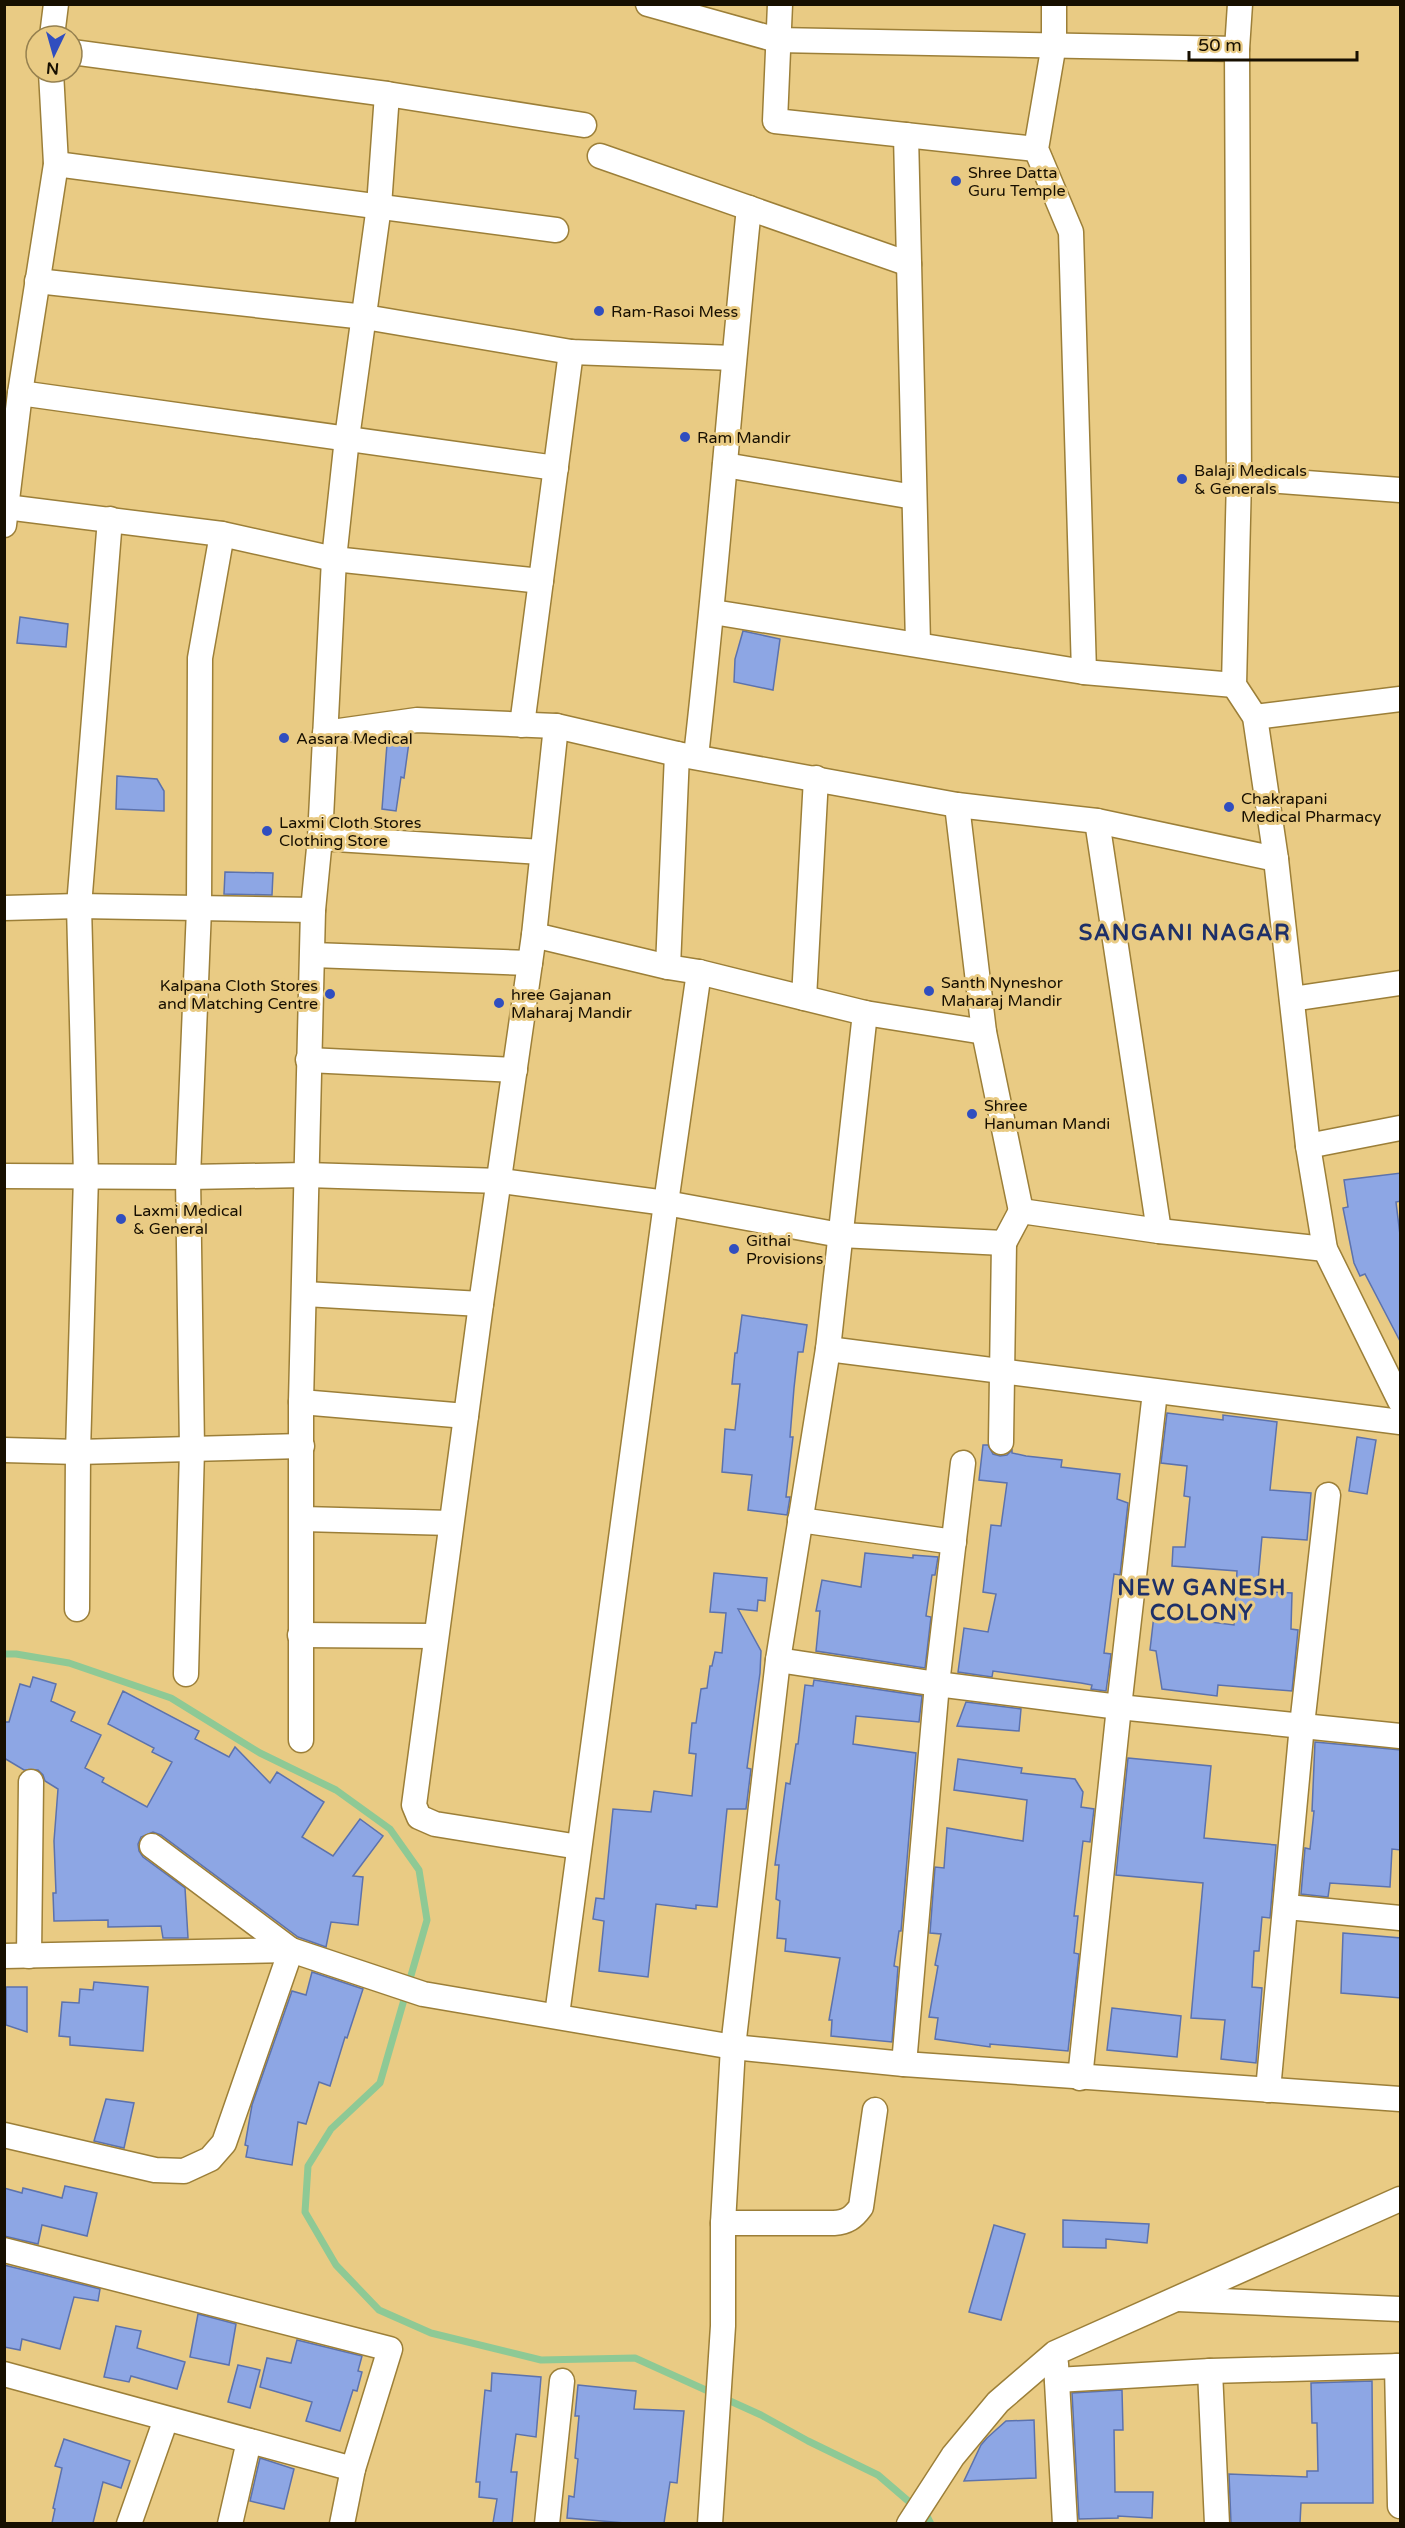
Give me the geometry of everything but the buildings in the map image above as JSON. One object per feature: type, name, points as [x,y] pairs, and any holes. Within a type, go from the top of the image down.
[{"type":"street","points":[[54,24],[56,4]]},
{"type":"street","points":[[648,4],[777,40],[1237,49]]},
{"type":"street","points":[[780,4],[775,121],[1036,149]]},
{"type":"street","points":[[1054,4],[1054,44],[1036,149],[1071,232],[1084,672]]},
{"type":"street","points":[[1240,4],[1237,49],[1239,478],[1234,685],[1255,717],[1276,859],[1308,1146],[1325,1249],[1401,1401]]},
{"type":"street","points":[[84,54],[387,94],[584,125]]},
{"type":"street","points":[[52,84],[56,164],[20,393],[5,516],[110,519],[222,534],[334,559],[541,581]]},
{"type":"street","points":[[301,1740],[300,1635],[303,1519],[301,1402],[313,910],[320,838],[334,559],[347,438],[379,206],[387,94]]},
{"type":"street","points":[[906,135],[918,644]]},
{"type":"street","points":[[600,156],[909,264]]},
{"type":"street","points":[[56,164],[556,230]]},
{"type":"street","points":[[668,968],[687,755],[713,612],[749,208]]},
{"type":"street","points":[[37,280],[365,318],[571,352],[734,358]]},
{"type":"street","points":[[522,725],[571,352]]},
{"type":"street","points":[[20,393],[556,468]]},
{"type":"street","points":[[725,465],[914,497]]},
{"type":"street","points":[[1239,478],[1401,490]]},
{"type":"street","points":[[77,1609],[78,1452],[86,1176],[80,906],[110,519]]},
{"type":"street","points":[[186,1674],[192,1449],[188,1178],[199,909],[200,658],[222,534]]},
{"type":"street","points":[[713,612],[1084,672],[1234,685]]},
{"type":"street","points":[[1255,717],[1401,699]]},
{"type":"street","points":[[325,733],[417,720],[556,726],[687,755],[957,805],[1097,821],[1276,859]]},
{"type":"street","points":[[556,726],[534,935],[435,1636],[414,1805],[419,1817],[435,1824],[579,1847]]},
{"type":"street","points":[[804,998],[816,778]]},
{"type":"street","points":[[957,805],[984,1032],[1021,1211],[1004,1243],[1001,1442]]},
{"type":"street","points":[[1097,821],[1160,1231]]},
{"type":"street","points":[[320,838],[542,852]]},
{"type":"street","points":[[4,908],[80,906],[313,910]]},
{"type":"street","points":[[534,935],[668,968],[699,972],[865,1013],[984,1032]]},
{"type":"street","points":[[313,955],[530,963]]},
{"type":"street","points":[[557,2015],[699,972]]},
{"type":"street","points":[[1292,999],[1401,983]]},
{"type":"street","points":[[710,2523],[723,2326],[723,2223],[733,2047],[778,1660],[828,1349],[865,1013]]},
{"type":"street","points":[[308,1060],[515,1070]]},
{"type":"street","points":[[1308,1146],[1401,1128]]},
{"type":"street","points":[[4,1176],[188,1178],[306,1175],[501,1181],[666,1203],[840,1235],[1004,1243]]},
{"type":"street","points":[[1021,1211],[1160,1231],[1325,1249]]},
{"type":"street","points":[[305,1294],[481,1304]]},
{"type":"street","points":[[828,1349],[1401,1422]]},
{"type":"street","points":[[1080,2078],[1155,1392]]},
{"type":"street","points":[[301,1402],[466,1416]]},
{"type":"street","points":[[4,1450],[78,1452],[302,1446]]},
{"type":"street","points":[[904,2064],[937,1684],[963,1463]]},
{"type":"street","points":[[1268,2090],[1287,1907],[1302,1725],[1328,1495]]},
{"type":"street","points":[[303,1519],[451,1523]]},
{"type":"street","points":[[800,1520],[954,1542]]},
{"type":"street","points":[[300,1635],[435,1636]]},
{"type":"street","points":[[778,1660],[937,1684],[1119,1707],[1401,1736]]},
{"type":"street","points":[[29,1956],[31,1782]]},
{"type":"street","points":[[152,1846],[291,1950],[423,1994],[557,2015],[733,2047],[1080,2078],[1401,2099]]},
{"type":"street","points":[[1287,1907],[1401,1918]]},
{"type":"street","points":[[4,1956],[291,1950]]},
{"type":"street","points":[[4,2135],[155,2169],[184,2171],[210,2159],[224,2144],[291,1950]]},
{"type":"street","points":[[723,2223],[834,2223],[845,2222],[855,2216],[861,2207],[875,2110]]},
{"type":"street","points":[[909,2523],[953,2456],[998,2402],[1055,2353],[1401,2199]]},
{"type":"street","points":[[4,2250],[390,2349],[353,2469],[342,2523]]},
{"type":"street","points":[[1173,2299],[1401,2309]]},
{"type":"street","points":[[1055,2353],[1065,2523]]},
{"type":"street","points":[[1057,2380],[1210,2371],[1399,2366],[1401,2506]]},
{"type":"street","points":[[1210,2371],[1217,2523]]},
{"type":"street","points":[[4,2374],[353,2469]]},
{"type":"street","points":[[546,2523],[562,2381]]},
{"type":"street","points":[[129,2523],[166,2419]]},
{"type":"street","points":[[230,2523],[249,2441]]},
{"type":"waterway","points":[[4,1654],[69,1663],[171,1698],[260,1753],[336,1790],[390,1829],[419,1870],[427,1920],[380,2083],[331,2129],[308,2166],[305,2212],[336,2265],[379,2310],[431,2333],[541,2360],[635,2358],[761,2415],[878,2475],[928,2518],[931,2524]]},
{"type":"place","name":"Shree Datta Guru Temple","points":[[956,181]]},
{"type":"place","name":"Ram-Rasoi Mess","points":[[599,311]]},
{"type":"place","name":"Ram Mandir","points":[[685,437]]},
{"type":"place","name":"Balaji Medicals & Generals","points":[[1182,479]]},
{"type":"place","name":"Aasara Medical","points":[[284,738]]},
{"type":"place","name":"Chakrapani Medical Pharmacy","points":[[1229,807]]},
{"type":"place","name":"Laxmi Cloth Stores Clothing Store","points":[[267,831]]},
{"type":"place","name":"Santh Nyneshor Maharaj Mandir","points":[[929,991]]},
{"type":"place","name":"Kalpana Cloth Stores and Matching Centre","points":[[330,994]]},
{"type":"place","name":"hree Gajanan Maharaj Mandir","points":[[499,1003]]},
{"type":"place","name":"Shree Hanuman Mandi","points":[[972,1114]]},
{"type":"place","name":"Laxmi Medical & General","points":[[121,1219]]},
{"type":"place","name":"Githai Provisions","points":[[734,1249]]},
{"type":"district","name":"SANGANI NAGAR","points":[[1185,932]]},
{"type":"district","name":"NEW GANESH COLONY","points":[[1202,1600]]}]
